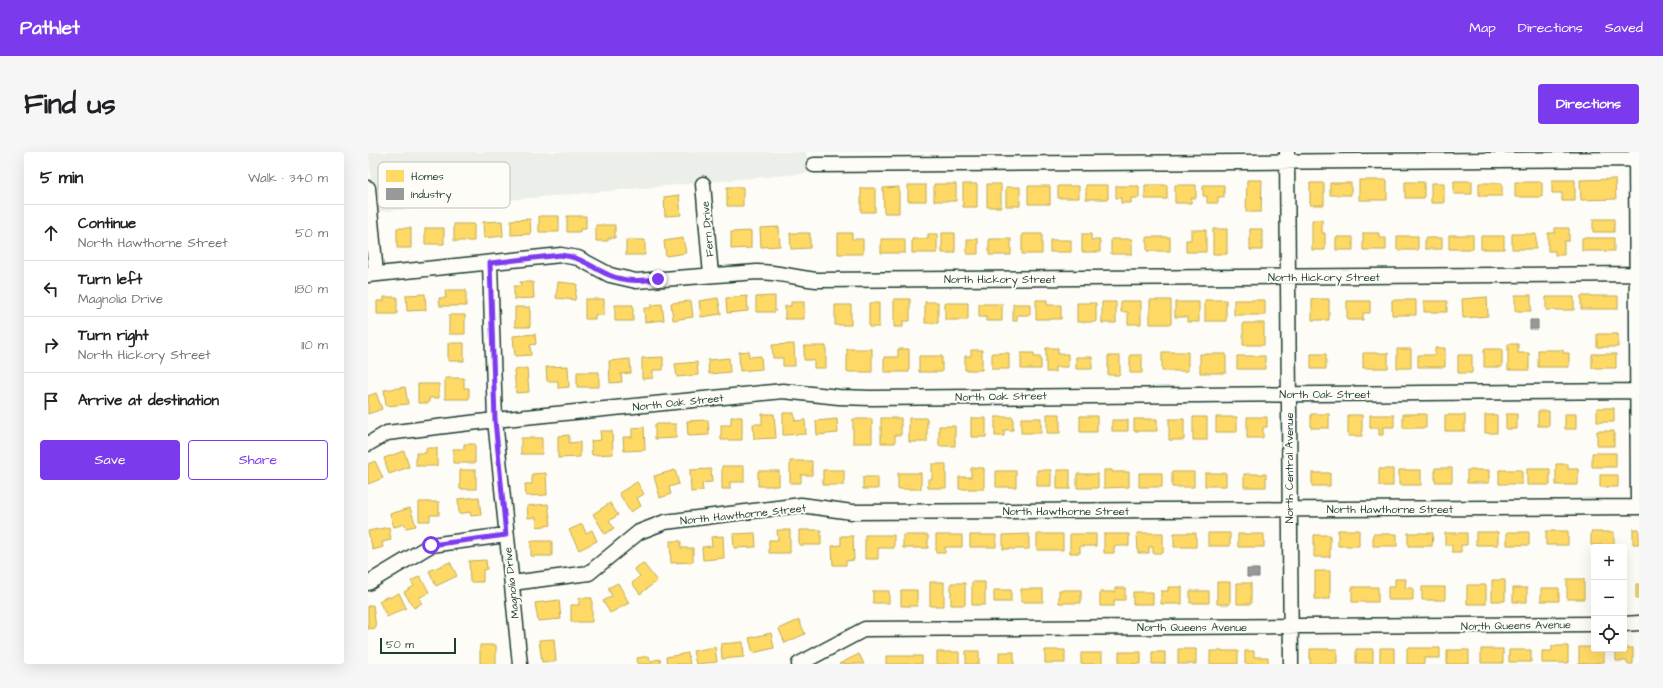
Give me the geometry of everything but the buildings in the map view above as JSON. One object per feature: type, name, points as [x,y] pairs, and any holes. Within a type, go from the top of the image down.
[{"type":"street","points":[[814,165],[1287,157],[1637,156],[1639,507]]},
{"type":"street","name":"North Central Avenue","points":[[1287,157],[1291,664]]},
{"type":"street","name":"Fern Drive","points":[[703,184],[711,275]]},
{"type":"street","points":[[368,188],[372,275]]},
{"type":"street","name":"North Hickory Street","points":[[372,275],[560,255],[578,258],[610,275],[636,281],[772,272],[802,279],[817,280],[1638,274]]},
{"type":"street","name":"Magnolia Drive","points":[[490,263],[495,420],[520,664]]},
{"type":"street","name":"North Oak Street","points":[[368,444],[387,433],[495,420],[783,391],[863,398],[1638,391]]},
{"type":"street","name":"North Hawthorne Street","points":[[512,583],[588,573],[639,532],[665,522],[801,505],[852,512],[1639,507]]},
{"type":"street","points":[[368,583],[431,545],[506,535]]},
{"type":"street","points":[[1627,624],[1639,623]]},
{"type":"street","name":"North Queens Avenue","points":[[799,664],[865,629],[1591,624]]},
{"type":"shaded area","points":[[368,152],[806,152],[809,173],[510,200],[510,162],[378,162],[378,208],[420,208],[375,212]]},
{"type":"route","points":[[431,545],[506,535],[495,420],[490,263],[560,255],[578,258],[610,275],[619,278],[636,281],[658,279]]}]
